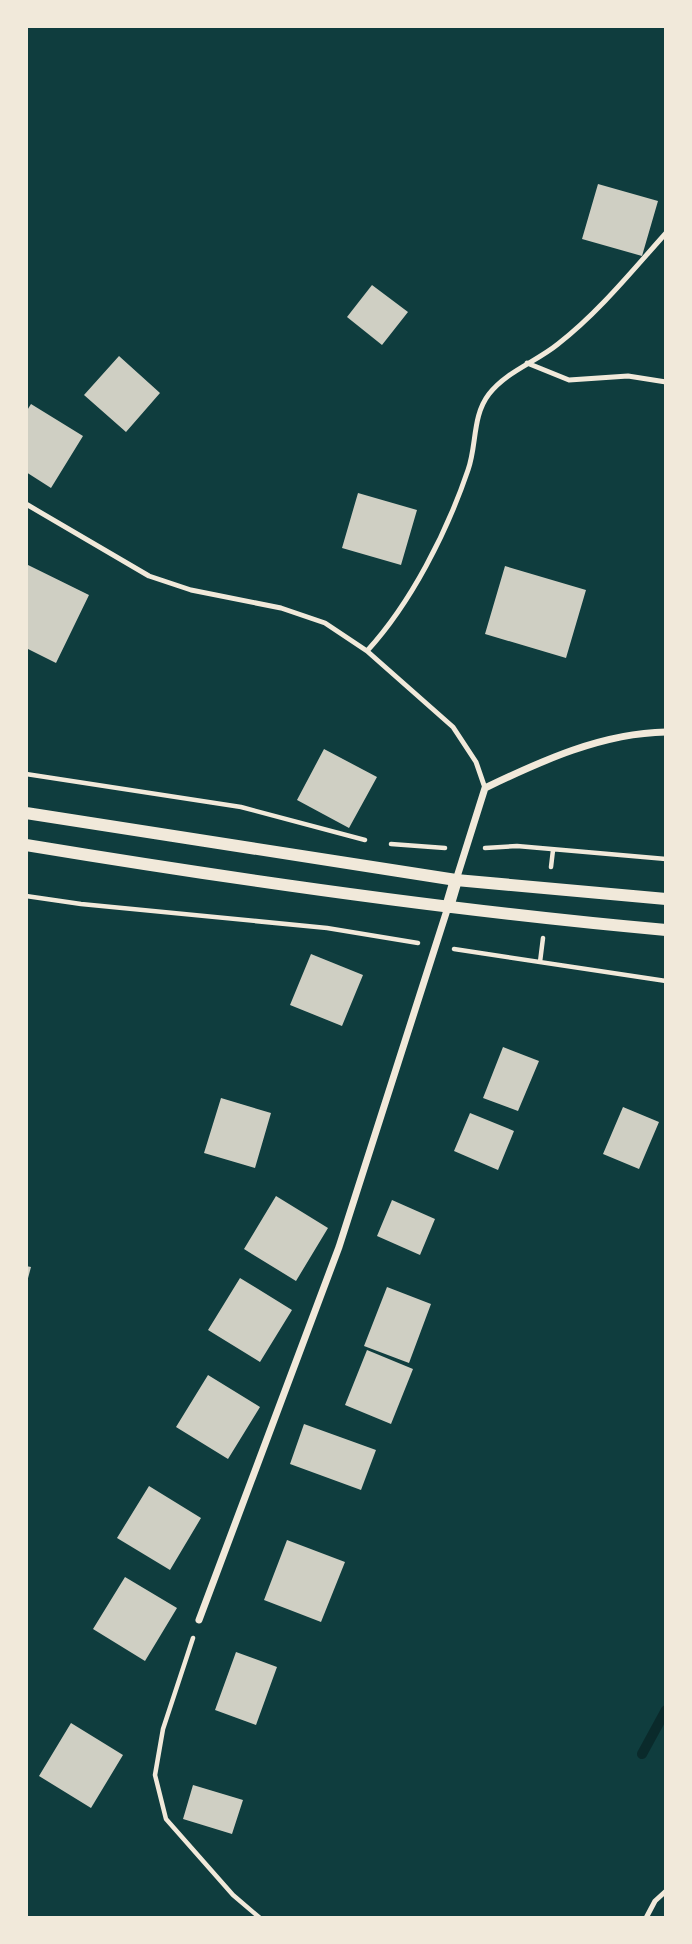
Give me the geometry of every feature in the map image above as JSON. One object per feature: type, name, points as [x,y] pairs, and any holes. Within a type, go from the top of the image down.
[{"type":"street","points":[[199,1620],[339,1247],[485,788],[524,769],[591,744],[666,732]]},
{"type":"street","points":[[26,813],[456,880],[666,899]]},
{"type":"street","points":[[26,845],[448,907],[666,930]]},
{"type":"lane","points":[[367,651],[385,631],[421,575],[469,468],[477,418],[488,394],[506,377],[558,345],[613,292],[666,233]]},
{"type":"lane","points":[[527,363],[569,380],[628,376],[666,382]]},
{"type":"lane","points":[[26,504],[149,576],[191,590],[281,608],[325,624],[367,651],[453,727],[476,762],[485,788]]},
{"type":"lane","points":[[646,1918],[655,1902],[666,1891]]},
{"type":"path","points":[[26,774],[241,807],[366,840]]},
{"type":"path","points":[[379,844],[464,849],[517,846],[666,859]]},
{"type":"path","points":[[26,896],[81,904],[327,928],[666,981]]},
{"type":"path","points":[[199,1620],[163,1729],[155,1775],[166,1819],[233,1895],[260,1918]]},
{"type":"building","points":[[598,184],[658,201],[642,256],[582,239]]},
{"type":"building","points":[[372,285],[408,312],[382,345],[347,317]]},
{"type":"building","points":[[119,356],[160,393],[126,432],[84,395]]},
{"type":"building","points":[[31,404],[83,436],[51,488],[26,472],[26,412]]},
{"type":"building","points":[[358,493],[417,510],[401,565],[342,548]]},
{"type":"building","points":[[26,564],[89,595],[56,663],[26,648]]},
{"type":"building","points":[[505,566],[586,590],[566,658],[485,634]]},
{"type":"building","points":[[324,749],[377,777],[349,828],[297,800]]},
{"type":"building","points":[[311,954],[363,975],[342,1026],[290,1005]]},
{"type":"building","points":[[503,1047],[539,1061],[518,1111],[483,1098]]},
{"type":"building","points":[[221,1098],[271,1113],[255,1168],[204,1153]]},
{"type":"building","points":[[623,1107],[659,1122],[639,1169],[603,1154]]},
{"type":"building","points":[[470,1113],[514,1131],[498,1170],[454,1151]]},
{"type":"building","points":[[276,1196],[328,1228],[296,1281],[244,1249]]},
{"type":"building","points":[[392,1200],[435,1219],[420,1255],[377,1236]]},
{"type":"building","points":[[26,1266],[31,1267],[27,1282],[26,1282]]},
{"type":"building","points":[[240,1278],[292,1310],[260,1362],[208,1330]]},
{"type":"building","points":[[387,1287],[431,1304],[409,1363],[364,1346]]},
{"type":"building","points":[[367,1350],[413,1369],[391,1424],[345,1405]]},
{"type":"building","points":[[208,1375],[260,1407],[228,1459],[176,1427]]},
{"type":"building","points":[[304,1424],[376,1450],[361,1490],[290,1464]]},
{"type":"building","points":[[149,1486],[201,1518],[170,1570],[117,1538]]},
{"type":"building","points":[[287,1540],[345,1562],[321,1622],[264,1600]]},
{"type":"building","points":[[125,1577],[177,1608],[145,1661],[93,1629]]},
{"type":"building","points":[[236,1652],[277,1667],[256,1725],[215,1710]]},
{"type":"building","points":[[71,1723],[123,1755],[91,1808],[39,1776]]},
{"type":"building","points":[[193,1785],[243,1800],[232,1834],[183,1819]]},
{"type":"waterway","points":[[642,1754],[666,1710]]}]
